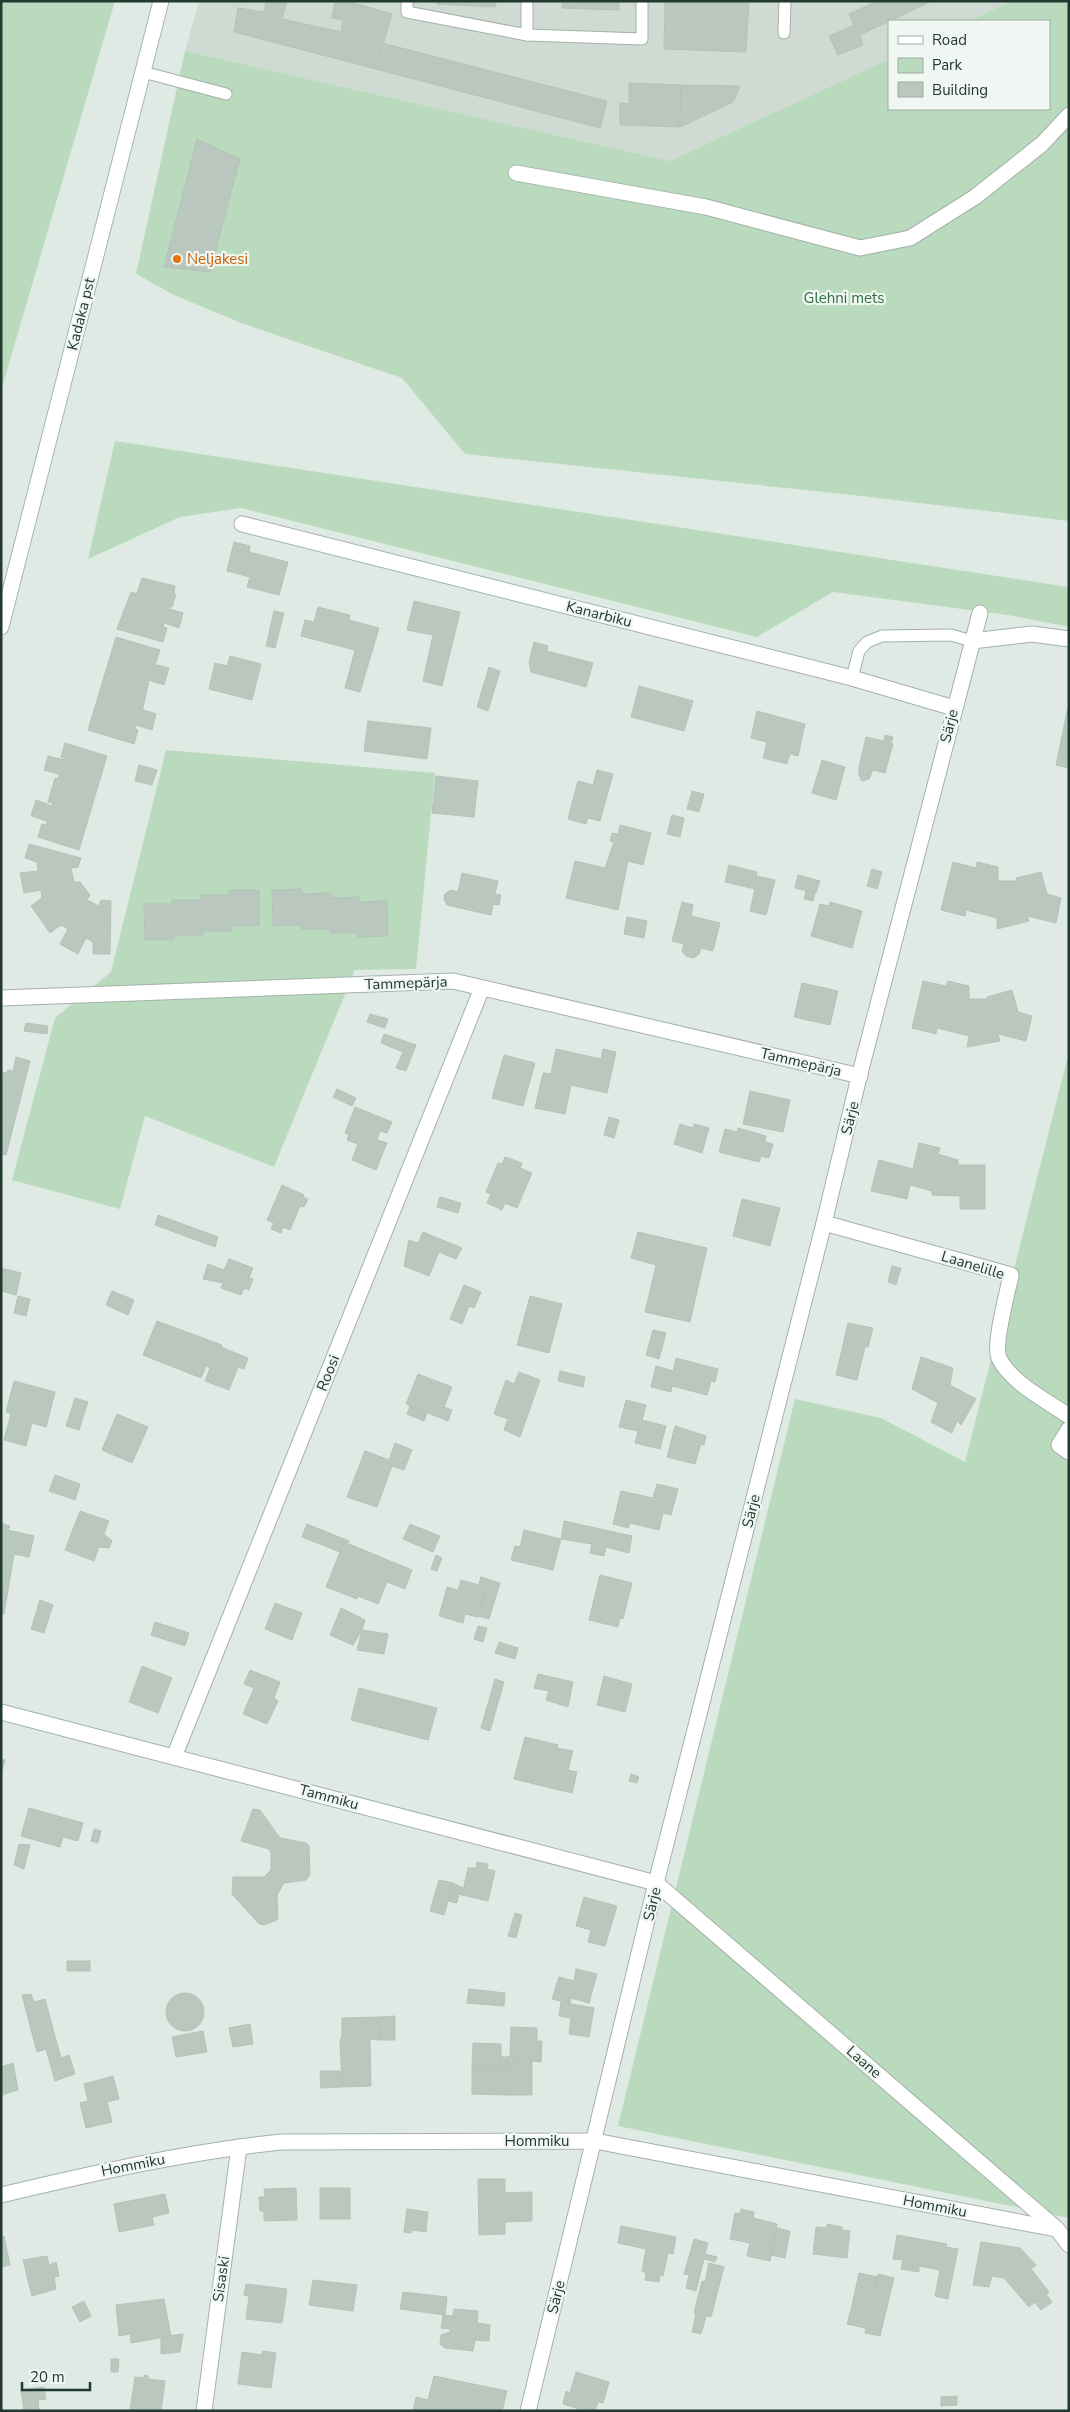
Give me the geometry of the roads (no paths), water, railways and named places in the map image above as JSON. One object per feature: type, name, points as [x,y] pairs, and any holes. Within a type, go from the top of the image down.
[{"type":"street","name":"Kadaka pst","points":[[1,626],[161,1]]},
{"type":"street","points":[[516,173],[706,207],[860,248],[910,238],[975,197],[1042,144],[1069,114]]},
{"type":"street","name":"Kanarbiku","points":[[242,524],[852,678],[954,708]]},
{"type":"street","name":"Särje","points":[[528,2411],[595,2141],[656,1883],[860,1076],[980,613]]},
{"type":"street","points":[[972,642],[1032,634],[1069,638]]},
{"type":"street","name":"Tammepärja","points":[[1,998],[453,981],[860,1076]]},
{"type":"street","name":"Roosi","points":[[174,1757],[482,988]]},
{"type":"street","name":"Laanelille","points":[[824,1223],[1011,1274],[998,1336],[998,1357],[1017,1381],[1069,1416]]},
{"type":"street","points":[[1069,1429],[1059,1445],[1069,1452]]},
{"type":"street","name":"Tammiku","points":[[1,1712],[656,1883]]},
{"type":"street","name":"Laane","points":[[656,1883],[1063,2230],[1069,2245]]},
{"type":"street","name":"Hommiku","points":[[1,2195],[118,2167],[239,2146],[281,2142],[595,2141],[1063,2230]]},
{"type":"street","name":"Sisaski","points":[[204,2411],[239,2146]]},
{"type":"lane","points":[[407,1],[407,12],[528,35],[642,40],[642,1]]},
{"type":"lane","points":[[528,1],[528,35]]},
{"type":"lane","points":[[784,33],[785,1]]},
{"type":"lane","points":[[143,72],[226,94]]},
{"type":"lane","points":[[852,678],[859,651],[867,642],[882,636],[951,635],[972,642]]},
{"type":"place","name":"Neljakesi","points":[[177,259]]},
{"type":"park label","name":"Glehni mets","points":[[844,298]]}]
